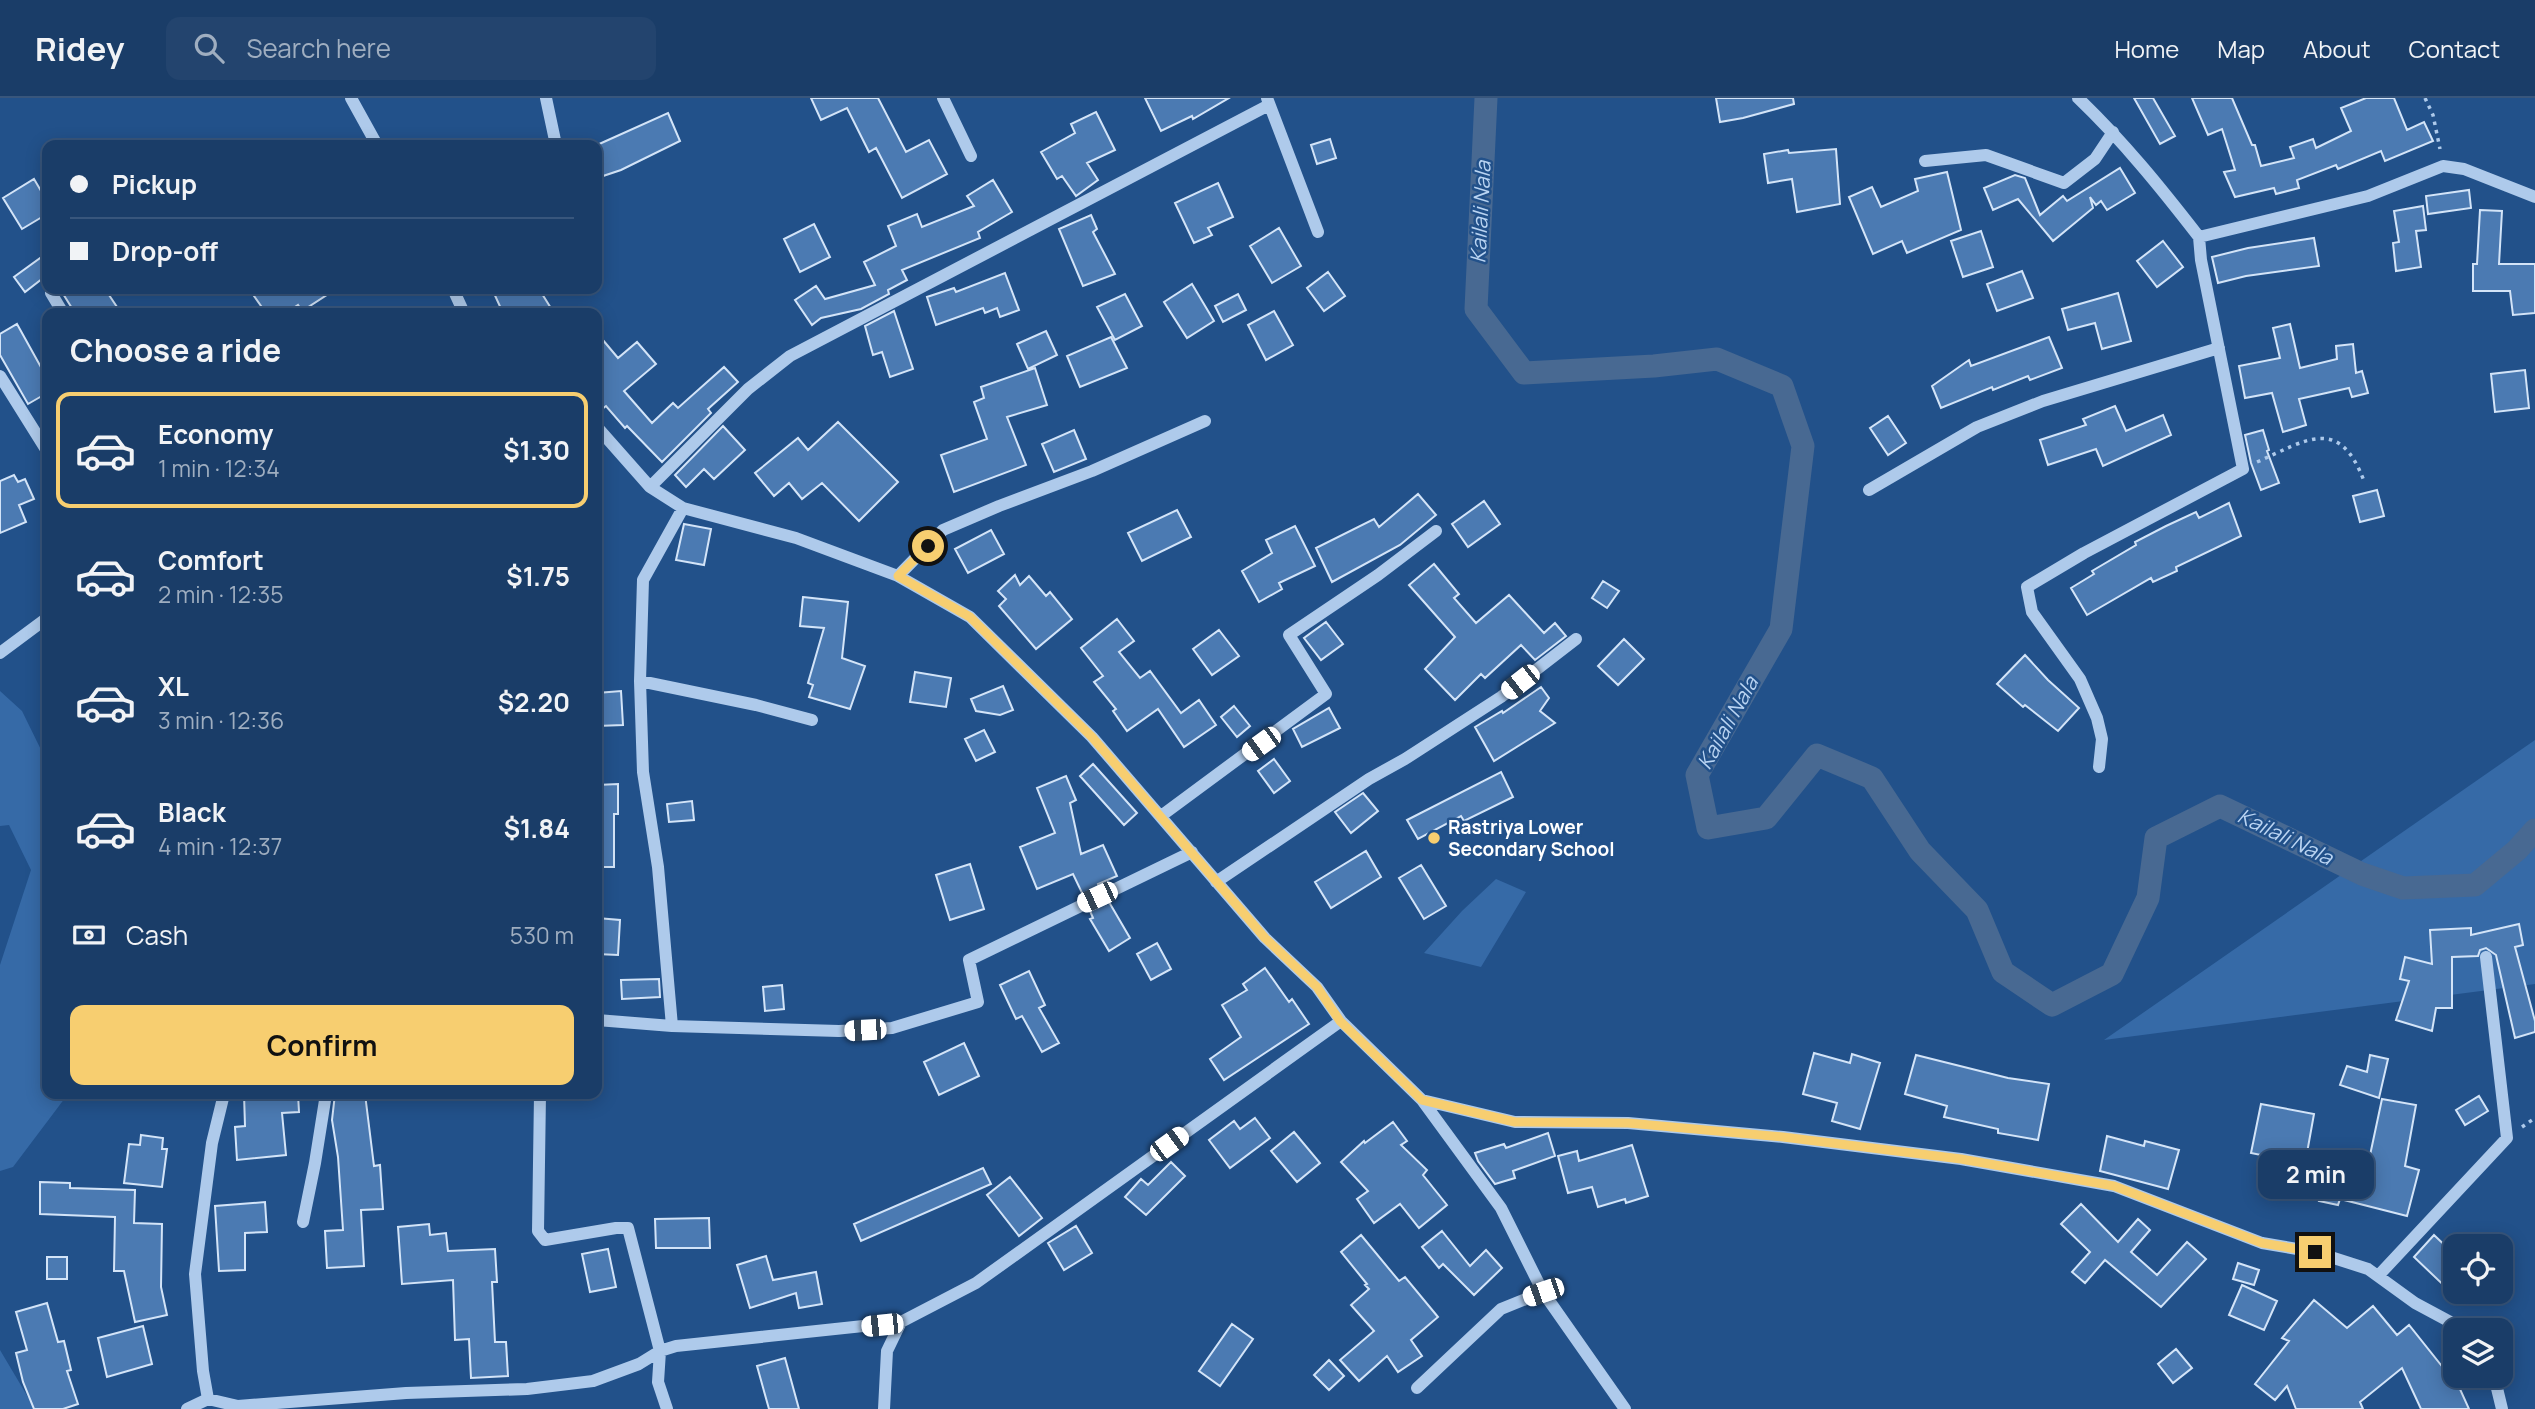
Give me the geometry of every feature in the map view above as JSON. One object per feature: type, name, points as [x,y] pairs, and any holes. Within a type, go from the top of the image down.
[{"type":"street","points":[[351,98],[374,140]]},
{"type":"street","points":[[546,98],[554,140]]},
{"type":"street","points":[[943,98],[971,156]]},
{"type":"street","points":[[2078,98],[2113,132],[2199,237],[2201,260],[2243,469],[2084,553],[2026,587],[2032,612],[2080,679],[2097,718],[2102,739],[2099,767]]},
{"type":"street","points":[[650,487],[748,389],[790,356],[1268,102],[1318,232]]},
{"type":"street","points":[[1925,161],[1986,155],[2064,183],[2095,159],[2113,132]]},
{"type":"street","points":[[2199,237],[2368,196],[2443,166],[2464,169],[2535,197]]},
{"type":"street","points":[[1870,490],[1988,423],[2043,401],[2219,348]]},
{"type":"street","points":[[0,376],[42,443]]},
{"type":"street","points":[[898,576],[943,530],[1092,471],[1205,421]]},
{"type":"street","points":[[602,433],[650,487],[683,508],[796,538],[898,576],[970,617],[1092,737],[1265,938],[1317,987],[1340,1021],[1422,1100],[1501,1208],[1543,1292],[1625,1409]]},
{"type":"street","points":[[672,1026],[658,867],[643,772],[640,681],[643,580],[683,508]]},
{"type":"street","points":[[1161,816],[1326,694],[1289,635],[1378,575],[1436,531]]},
{"type":"street","points":[[0,653],[42,622]]},
{"type":"street","points":[[1216,882],[1368,779],[1405,759],[1501,697],[1576,639]]},
{"type":"street","points":[[640,681],[756,705],[812,720]]},
{"type":"street","points":[[602,1020],[672,1026],[839,1031],[892,1028],[978,1002],[969,960],[1192,852]]},
{"type":"street","points":[[2378,1276],[2507,1138],[2486,957]]},
{"type":"street","points":[[187,1409],[208,1399],[238,1406],[406,1393],[540,1388],[593,1381],[639,1364],[660,1351],[676,1346],[901,1322],[976,1283],[1340,1021]]},
{"type":"street","points":[[208,1399],[195,1275],[212,1143],[223,1099]]},
{"type":"street","points":[[303,1222],[325,1099]]},
{"type":"street","points":[[540,1099],[538,1231],[545,1240],[616,1227],[628,1228],[660,1351],[658,1382],[667,1409]]},
{"type":"street","points":[[1422,1100],[1515,1122],[1628,1123],[1783,1137],[1961,1159],[2114,1186],[2262,1243],[2315,1252],[2368,1269],[2415,1303],[2443,1318]]},
{"type":"street","points":[[1417,1388],[1501,1309],[1543,1292]]},
{"type":"street","points":[[884,1409],[887,1351],[901,1322]]},
{"type":"street","points":[[2497,1388],[2502,1409]]},
{"type":"path","points":[[2425,98],[2433,115],[2443,166]]},
{"type":"path","points":[[2243,469],[2315,438],[2335,440],[2348,449],[2358,463],[2364,481]]},
{"type":"shaded area","points":[[0,691],[22,711],[42,752],[42,1099],[64,1099],[13,1167],[0,1171],[0,965],[31,870],[9,825],[0,826]]},
{"type":"shaded area","points":[[2535,740],[2535,984],[2104,1040]]},
{"type":"shaded area","points":[[1496,879],[1526,892],[1481,967],[1424,953],[1462,911]]},
{"type":"shaded area","points":[[0,1350],[35,1409],[0,1409]]},
{"type":"building","points":[[811,98],[878,98],[906,152],[929,140],[947,174],[902,198],[876,148],[869,152],[847,108],[821,120]]},
{"type":"building","points":[[1145,98],[1229,98],[1193,119],[1192,116],[1161,131]]},
{"type":"building","points":[[1716,98],[1793,98],[1794,104],[1720,122]]},
{"type":"building","points":[[2134,98],[2153,98],[2175,136],[2160,144]]},
{"type":"building","points":[[2192,98],[2232,98],[2252,145],[2255,145],[2261,166],[2294,158],[2290,147],[2313,139],[2316,148],[2351,131],[2341,108],[2366,98],[2394,98],[2407,130],[2424,122],[2433,141],[2385,161],[2381,151],[2338,169],[2336,165],[2297,180],[2299,188],[2276,194],[2274,188],[2235,197],[2224,172],[2235,170],[2222,129],[2208,135]]},
{"type":"building","points":[[1096,112],[1115,150],[1087,163],[1098,180],[1076,196],[1062,176],[1057,179],[1041,152],[1075,133],[1071,124]]},
{"type":"building","points":[[668,113],[680,141],[602,176],[602,143]]},
{"type":"building","points":[[1330,139],[1336,158],[1317,164],[1311,145]]},
{"type":"building","points":[[1836,149],[1840,204],[1797,212],[1792,179],[1768,183],[1764,154],[1788,150],[1789,153]]},
{"type":"building","points":[[2120,168],[2135,193],[2107,210],[2101,201],[2096,205],[2090,197],[2093,208],[2053,241],[2018,199],[1993,210],[1984,188],[2015,175],[2025,178],[2040,215],[2063,196],[2067,201]]},
{"type":"building","points":[[1947,172],[1961,230],[1907,253],[1902,241],[1873,254],[1849,197],[1872,187],[1881,207],[1918,191],[1915,179]]},
{"type":"building","points":[[34,179],[42,193],[42,217],[22,229],[3,198]]},
{"type":"building","points":[[993,180],[1012,212],[978,232],[980,238],[902,270],[907,280],[888,290],[889,294],[861,309],[821,318],[812,325],[795,300],[816,286],[825,299],[875,285],[864,262],[896,246],[888,226],[917,214],[922,227],[974,206],[967,196]]},
{"type":"building","points":[[1218,183],[1233,217],[1208,228],[1212,235],[1194,243],[1175,203]]},
{"type":"building","points":[[2469,190],[2471,208],[2428,214],[2426,196]]},
{"type":"building","points":[[2423,206],[2426,230],[2416,231],[2421,267],[2396,271],[2393,243],[2399,242],[2394,211]]},
{"type":"building","points":[[2480,210],[2502,211],[2499,264],[2535,264],[2535,313],[2513,315],[2510,291],[2473,291],[2473,264],[2477,264]]},
{"type":"building","points":[[1091,215],[1097,229],[1093,232],[1115,274],[1083,286],[1059,229]]},
{"type":"building","points":[[814,224],[830,257],[800,272],[784,239]]},
{"type":"building","points":[[1279,228],[1301,266],[1272,283],[1250,246]]},
{"type":"building","points":[[1981,231],[1993,267],[1963,277],[1951,241]]},
{"type":"building","points":[[2314,238],[2319,266],[2246,276],[2218,283],[2212,257],[2248,248]]},
{"type":"building","points":[[2163,241],[2183,267],[2157,287],[2137,261]]},
{"type":"building","points":[[42,257],[42,279],[25,292],[14,277]]},
{"type":"building","points":[[2022,271],[2033,298],[1997,311],[1987,284]]},
{"type":"building","points":[[1328,272],[1345,296],[1324,311],[1307,288]]},
{"type":"building","points":[[1005,273],[1019,310],[1000,317],[997,308],[985,313],[983,308],[936,325],[927,297],[954,288],[956,292]]},
{"type":"building","points":[[1192,284],[1214,321],[1187,338],[1164,302]]},
{"type":"building","points":[[2118,293],[2131,341],[2102,349],[2095,323],[2068,330],[2062,309]]},
{"type":"building","points":[[63,294],[108,294],[118,308],[72,308]]},
{"type":"building","points":[[253,294],[328,294],[307,308],[300,308],[298,305],[294,308],[262,308]]},
{"type":"building","points":[[494,294],[542,294],[551,308],[501,308]]},
{"type":"building","points":[[1125,294],[1142,326],[1115,340],[1097,307]]},
{"type":"building","points":[[1238,294],[1246,310],[1223,322],[1215,306]]},
{"type":"building","points":[[894,311],[913,369],[890,377],[882,352],[873,355],[865,326]]},
{"type":"building","points":[[1274,311],[1293,345],[1266,360],[1248,325]]},
{"type":"building","points":[[17,324],[42,369],[42,396],[28,404],[0,355],[0,334]]},
{"type":"building","points":[[2290,324],[2300,368],[2337,359],[2336,346],[2353,344],[2356,373],[2362,371],[2368,393],[2352,397],[2349,388],[2299,399],[2306,425],[2283,432],[2272,393],[2245,398],[2239,366],[2280,358],[2273,328]]},
{"type":"building","points":[[1046,331],[1057,355],[1028,369],[1017,344]]},
{"type":"building","points":[[1111,337],[1127,368],[1080,387],[1067,356]]},
{"type":"building","points":[[2049,337],[2062,368],[2030,380],[2028,376],[1993,390],[1992,387],[1941,408],[1932,386],[1969,360],[1971,366]]},
{"type":"building","points":[[602,339],[618,358],[637,342],[656,364],[624,391],[652,423],[673,403],[678,408],[724,367],[738,382],[708,409],[711,413],[662,462],[627,426],[625,428],[606,406],[602,409]]},
{"type":"building","points":[[1035,368],[1047,405],[1007,417],[1026,465],[954,492],[941,455],[987,439],[974,402],[984,398],[981,387]]},
{"type":"building","points":[[2525,370],[2529,408],[2495,412],[2491,374]]},
{"type":"building","points":[[2115,406],[2126,431],[2163,415],[2171,435],[2103,466],[2096,449],[2048,465],[2040,440],[2086,425],[2083,419]]},
{"type":"building","points":[[1888,416],[1906,443],[1888,455],[1870,428]]},
{"type":"building","points":[[838,422],[898,482],[859,521],[822,483],[802,499],[789,483],[774,496],[755,473],[798,438],[808,450]]},
{"type":"building","points":[[723,426],[745,450],[714,479],[704,469],[686,487],[675,475]]},
{"type":"building","points":[[1074,430],[1086,459],[1054,472],[1042,444]]},
{"type":"building","points":[[2263,430],[2269,450],[2267,451],[2279,483],[2261,490],[2245,435]]},
{"type":"building","points":[[14,475],[18,482],[25,479],[34,499],[19,505],[26,522],[0,533],[0,481]]},
{"type":"building","points":[[2377,490],[2384,516],[2360,522],[2353,496]]},
{"type":"building","points":[[1418,494],[1436,515],[1400,545],[1332,582],[1316,548],[1374,519],[1379,527]]},
{"type":"building","points":[[1484,501],[1500,524],[1468,547],[1452,524]]},
{"type":"building","points":[[2229,503],[2241,536],[2176,567],[2177,571],[2153,582],[2151,578],[2087,615],[2071,588],[2094,574],[2092,571],[2136,545],[2135,542],[2166,526],[2196,512],[2199,518]]},
{"type":"building","points":[[1177,510],[1191,537],[1142,561],[1128,533]]},
{"type":"building","points":[[684,524],[711,529],[704,565],[676,560]]},
{"type":"building","points":[[1295,526],[1315,566],[1279,583],[1282,589],[1259,602],[1242,571],[1272,553],[1266,540]]},
{"type":"building","points":[[991,530],[1004,554],[968,573],[955,549]]},
{"type":"building","points":[[1434,564],[1459,594],[1454,598],[1476,623],[1509,595],[1544,633],[1555,623],[1566,636],[1535,660],[1521,645],[1485,678],[1481,674],[1455,700],[1425,669],[1455,637],[1409,585]]},
{"type":"building","points":[[1015,575],[1020,585],[1029,576],[1046,596],[1050,592],[1072,619],[1036,649],[999,606],[1006,599],[998,591]]},
{"type":"building","points":[[1603,581],[1619,591],[1607,608],[1592,598]]},
{"type":"building","points":[[803,597],[848,602],[842,658],[865,666],[850,709],[809,697],[813,685],[808,683],[824,628],[800,626]]},
{"type":"building","points":[[1117,619],[1134,641],[1119,652],[1140,678],[1150,671],[1181,713],[1199,700],[1216,725],[1184,747],[1158,709],[1127,731],[1113,711],[1116,709],[1094,682],[1103,676],[1081,648]]},
{"type":"building","points":[[1326,622],[1343,644],[1321,660],[1304,638]]},
{"type":"building","points":[[1219,630],[1239,656],[1212,675],[1193,649]]},
{"type":"building","points":[[1624,639],[1644,659],[1618,685],[1598,666]]},
{"type":"building","points":[[2025,655],[2079,708],[2058,731],[2025,705],[2023,707],[1997,684]]},
{"type":"building","points":[[915,672],[951,678],[946,707],[910,702]]},
{"type":"building","points":[[1003,686],[1013,710],[1000,715],[976,711],[971,699]]},
{"type":"building","points":[[1541,687],[1549,698],[1540,711],[1555,723],[1494,761],[1475,727],[1502,711],[1503,713]]},
{"type":"building","points":[[621,691],[623,725],[602,726],[602,693]]},
{"type":"building","points":[[1234,706],[1250,726],[1237,737],[1221,717]]},
{"type":"building","points":[[1329,708],[1340,728],[1302,747],[1293,729]]},
{"type":"building","points":[[984,730],[995,752],[976,761],[965,739]]},
{"type":"building","points":[[1274,759],[1290,781],[1274,793],[1258,771]]},
{"type":"building","points":[[1093,764],[1137,813],[1124,825],[1080,776]]},
{"type":"building","points":[[1501,772],[1513,797],[1464,821],[1461,816],[1418,839],[1407,820]]},
{"type":"building","points":[[1066,776],[1076,800],[1070,803],[1081,854],[1103,845],[1117,876],[1098,884],[1099,887],[1083,895],[1073,874],[1037,889],[1020,847],[1055,833],[1037,788]]},
{"type":"building","points":[[618,784],[618,814],[614,814],[614,867],[602,867],[602,785]]},
{"type":"building","points":[[1363,793],[1378,811],[1351,833],[1335,812]]},
{"type":"building","points":[[692,801],[694,820],[669,822],[667,804]]},
{"type":"building","points":[[1366,851],[1381,877],[1331,908],[1315,882]]},
{"type":"building","points":[[970,864],[984,909],[950,920],[936,875]]},
{"type":"building","points":[[1421,865],[1446,906],[1424,919],[1399,878]]},
{"type":"building","points":[[1109,902],[1130,938],[1109,951],[1090,919],[1093,918],[1090,911]]},
{"type":"building","points":[[602,918],[620,920],[618,955],[602,954]]},
{"type":"building","points":[[2519,924],[2523,945],[2515,947],[2535,1021],[2535,1032],[2515,1038],[2496,955],[2486,948],[2480,950],[2478,956],[2452,957],[2452,1008],[2436,1008],[2432,1031],[2396,1020],[2409,981],[2400,979],[2405,957],[2432,964],[2430,930],[2471,928],[2471,935]]},
{"type":"building","points":[[1157,943],[1171,969],[1151,980],[1137,954]]},
{"type":"building","points":[[1265,968],[1289,1002],[1292,999],[1309,1024],[1224,1080],[1210,1059],[1241,1037],[1222,1005],[1247,990],[1243,984]]},
{"type":"building","points":[[1029,971],[1045,1005],[1039,1008],[1059,1043],[1042,1052],[1022,1016],[1016,1019],[1000,985]]},
{"type":"building","points":[[659,979],[660,997],[622,999],[621,980]]},
{"type":"building","points":[[782,985],[784,1009],[765,1011],[763,987]]},
{"type":"building","points":[[964,1043],[979,1076],[939,1095],[924,1062]]},
{"type":"building","points":[[1814,1053],[1850,1063],[1852,1054],[1880,1063],[1860,1129],[1832,1121],[1837,1103],[1803,1094]]},
{"type":"building","points":[[1916,1055],[2008,1078],[2049,1084],[2038,1140],[1998,1133],[1998,1129],[1944,1117],[1947,1106],[1905,1094]]},
{"type":"building","points":[[2370,1055],[2388,1059],[2379,1098],[2340,1085],[2347,1066],[2367,1072]]},
{"type":"building","points":[[2479,1096],[2488,1111],[2465,1125],[2456,1110]]},
{"type":"building","points":[[244,1099],[298,1099],[299,1112],[282,1113],[286,1155],[237,1160],[235,1127],[245,1126]]},
{"type":"building","points":[[334,1099],[366,1099],[374,1166],[380,1165],[383,1209],[361,1210],[364,1266],[327,1268],[325,1231],[343,1230],[338,1157],[332,1120]]},
{"type":"building","points":[[2382,1099],[2416,1105],[2405,1166],[2419,1170],[2407,1216],[2340,1199],[2338,1205],[2319,1201],[2329,1164],[2366,1174]]},
{"type":"building","points":[[2261,1104],[2314,1114],[2305,1164],[2251,1153]]},
{"type":"building","points":[[1255,1118],[1270,1138],[1230,1168],[1209,1140],[1234,1121],[1240,1129]]},
{"type":"building","points":[[1393,1122],[1407,1141],[1401,1145],[1427,1170],[1423,1175],[1447,1205],[1419,1228],[1400,1204],[1374,1223],[1357,1199],[1368,1191],[1341,1162],[1364,1141],[1365,1143]]},
{"type":"building","points":[[1294,1132],[1320,1163],[1297,1182],[1271,1151]]},
{"type":"building","points":[[1548,1133],[1555,1156],[1513,1171],[1515,1178],[1495,1184],[1475,1153],[1504,1144],[1506,1148]]},
{"type":"building","points":[[141,1135],[163,1138],[162,1149],[167,1149],[162,1187],[124,1183],[129,1144],[140,1145]]},
{"type":"building","points":[[2107,1136],[2144,1146],[2145,1141],[2179,1150],[2168,1189],[2100,1171]]},
{"type":"building","points":[[1632,1145],[1648,1196],[1626,1203],[1625,1199],[1598,1207],[1592,1187],[1568,1193],[1558,1156],[1577,1151],[1579,1161]]},
{"type":"building","points":[[1171,1162],[1185,1176],[1146,1215],[1125,1197],[1141,1179],[1148,1185]]},
{"type":"building","points":[[983,1168],[991,1184],[861,1241],[854,1224]]},
{"type":"building","points":[[1010,1177],[1042,1218],[1019,1236],[987,1195]]},
{"type":"building","points":[[40,1182],[70,1183],[70,1188],[135,1190],[134,1223],[162,1224],[161,1287],[167,1315],[135,1322],[124,1271],[114,1271],[115,1217],[40,1214]]},
{"type":"building","points":[[265,1202],[267,1232],[245,1233],[245,1270],[219,1271],[215,1206]]},
{"type":"building","points":[[2081,1204],[2118,1242],[2138,1219],[2150,1230],[2131,1252],[2157,1275],[2187,1242],[2206,1259],[2161,1307],[2105,1260],[2085,1283],[2072,1272],[2090,1252],[2061,1224]]},
{"type":"building","points":[[709,1218],[710,1248],[656,1248],[655,1219]]},
{"type":"building","points":[[429,1224],[430,1235],[446,1233],[448,1251],[495,1249],[497,1282],[492,1282],[495,1342],[506,1342],[508,1376],[471,1378],[469,1339],[455,1340],[453,1280],[402,1284],[398,1227]]},
{"type":"building","points":[[1076,1226],[1092,1253],[1064,1270],[1048,1243]]},
{"type":"building","points":[[1442,1231],[1470,1266],[1486,1250],[1502,1268],[1474,1295],[1443,1264],[1439,1268],[1422,1247]]},
{"type":"building","points":[[1361,1235],[1399,1281],[1405,1277],[1438,1317],[1411,1340],[1422,1356],[1398,1372],[1387,1356],[1359,1381],[1340,1360],[1374,1331],[1351,1305],[1369,1289],[1341,1252]]},
{"type":"building","points":[[2434,1235],[2443,1244],[2443,1285],[2414,1257]]},
{"type":"building","points":[[608,1249],[616,1287],[590,1292],[582,1254]]},
{"type":"building","points":[[766,1256],[773,1280],[816,1272],[822,1304],[799,1308],[796,1293],[750,1308],[737,1265]]},
{"type":"building","points":[[47,1257],[67,1257],[67,1279],[47,1279]]},
{"type":"building","points":[[2238,1263],[2259,1270],[2254,1285],[2233,1279]]},
{"type":"building","points":[[2242,1285],[2277,1301],[2264,1330],[2229,1315]]},
{"type":"building","points":[[2314,1300],[2347,1328],[2373,1306],[2397,1335],[2409,1325],[2443,1368],[2443,1388],[2460,1388],[2469,1409],[2421,1409],[2402,1368],[2360,1402],[2363,1409],[2296,1409],[2287,1386],[2275,1400],[2255,1384],[2289,1341],[2282,1338]]},
{"type":"building","points":[[47,1303],[58,1342],[64,1341],[71,1370],[67,1371],[78,1404],[63,1409],[34,1409],[23,1382],[16,1353],[27,1350],[16,1312]]},
{"type":"building","points":[[1232,1324],[1253,1339],[1220,1386],[1199,1371]]},
{"type":"building","points":[[143,1326],[152,1364],[107,1377],[98,1338]]},
{"type":"building","points":[[2176,1349],[2192,1368],[2173,1383],[2158,1364]]},
{"type":"building","points":[[785,1358],[799,1409],[769,1409],[757,1366]]},
{"type":"building","points":[[1329,1360],[1344,1376],[1329,1390],[1314,1375]]},
{"type":"waterway","name":"Kailali Nala","points":[[1486,98],[1476,309],[1524,373],[1654,366],[1717,359],[1782,386],[1803,446],[1781,629],[1697,775],[1708,828],[1766,818],[1817,755],[1872,778],[1920,851],[1977,910],[2003,972],[2052,1005],[2112,974],[2148,898],[2156,838],[2220,806],[2362,874],[2403,888],[2475,885],[2517,850],[2535,830]]},
{"type":"place","name":"Rastriya Lower Secondary School","points":[[1434,838]]},
{"type":"route","points":[[928,546],[898,576],[970,617],[1034,679],[1092,737],[1265,938],[1317,987],[1340,1021],[1422,1100],[1515,1122],[1628,1123],[1783,1137],[1961,1159],[2114,1186],[2262,1243],[2315,1252]]}]
